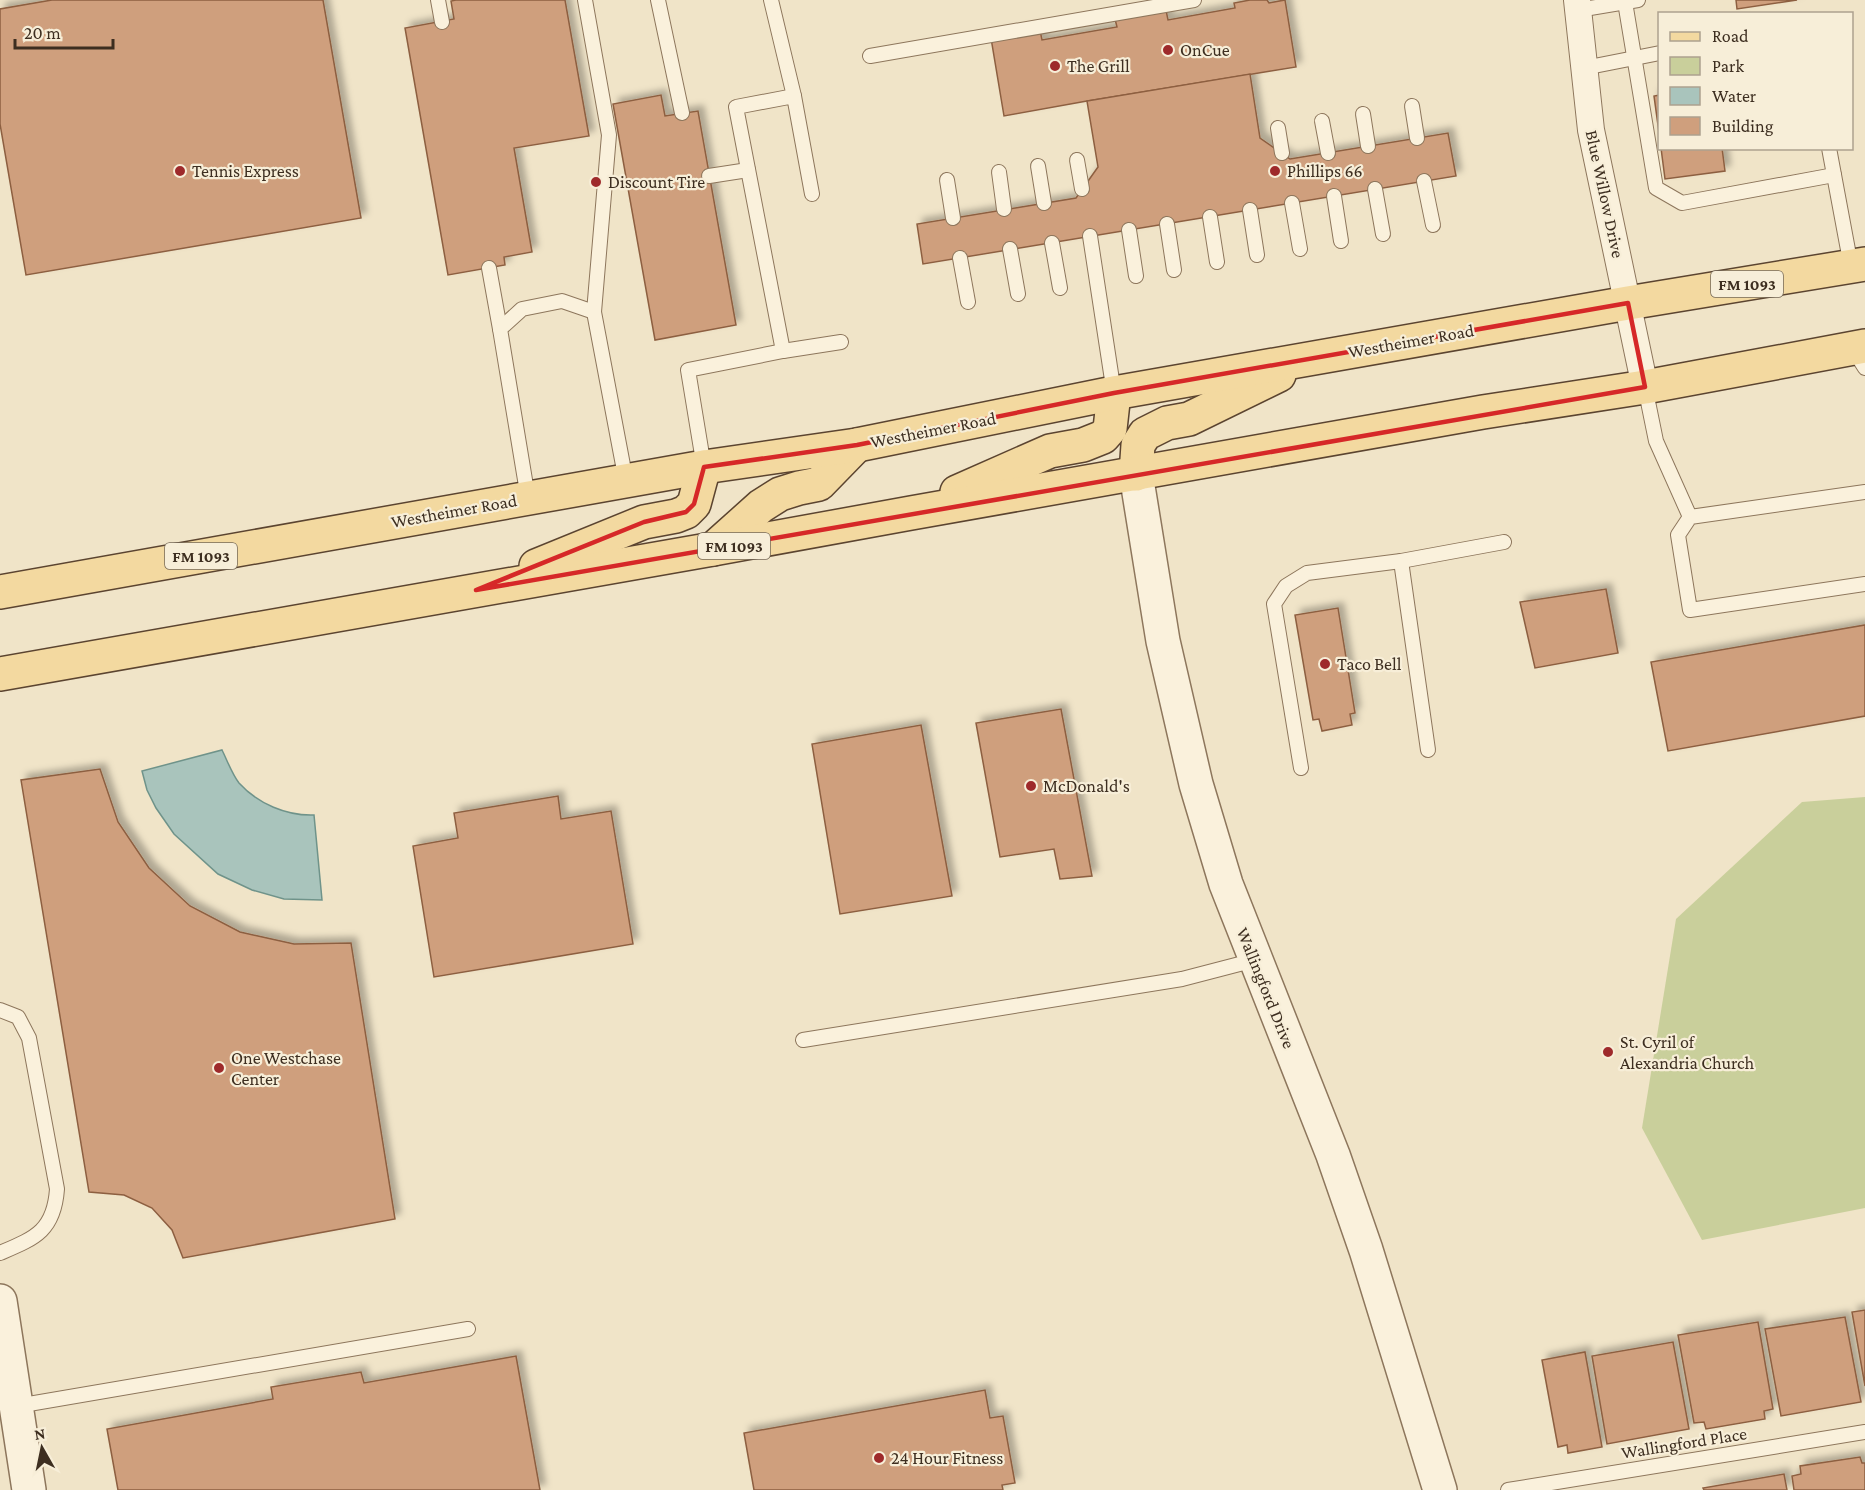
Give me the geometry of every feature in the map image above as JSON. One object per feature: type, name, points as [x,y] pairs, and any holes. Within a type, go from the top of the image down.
[{"type":"main road","name":"Westheimer Road","points":[[0,592],[704,467],[857,444],[1114,393],[1858,265]]},
{"type":"main road","name":"FM 1093","points":[[0,674],[1483,412],[1861,354]]},
{"type":"main road","points":[[1136,474],[1138,446],[1145,434],[1167,423],[1189,419],[1313,359]]},
{"type":"main road","points":[[911,513],[1050,451],[1083,446],[1103,437],[1110,429],[1114,393]]},
{"type":"main road","points":[[713,549],[770,500],[780,494],[819,484],[857,444]]},
{"type":"main road","points":[[476,590],[644,522],[686,512],[694,504],[704,467]]},
{"type":"street","name":"Blue Willow Drive","points":[[1577,5],[1591,130],[1645,387]]},
{"type":"street","name":"Wallingford Drive","points":[[1136,474],[1163,641],[1196,784],[1226,884],[1333,1155],[1366,1250],[1440,1490]]},
{"type":"street","points":[[0,1301],[4,1354],[17,1406],[29,1490]]},
{"type":"lane","points":[[438,0],[442,22]]},
{"type":"lane","points":[[585,0],[609,135],[594,312],[626,481]]},
{"type":"lane","points":[[658,0],[682,113]]},
{"type":"lane","points":[[771,0],[794,96],[812,194]]},
{"type":"lane","points":[[870,56],[1194,0]]},
{"type":"lane","points":[[1577,5],[1632,1],[1633,58],[1656,188],[1682,203],[1834,175]]},
{"type":"lane","points":[[1584,68],[1658,53]]},
{"type":"lane","points":[[783,351],[736,107],[794,96]]},
{"type":"lane","points":[[1412,106],[1417,138]]},
{"type":"lane","points":[[1363,114],[1368,146]]},
{"type":"lane","points":[[1322,121],[1328,153]]},
{"type":"lane","points":[[1278,128],[1282,153]]},
{"type":"lane","points":[[1829,150],[1858,265]]},
{"type":"lane","points":[[1077,160],[1082,189]]},
{"type":"lane","points":[[1038,166],[1044,203]]},
{"type":"lane","points":[[709,176],[748,170]]},
{"type":"lane","points":[[999,172],[1004,209]]},
{"type":"lane","points":[[947,180],[953,218]]},
{"type":"lane","points":[[1424,181],[1433,225]]},
{"type":"lane","points":[[1375,189],[1383,234]]},
{"type":"lane","points":[[1334,196],[1341,241]]},
{"type":"lane","points":[[1292,203],[1300,249]]},
{"type":"lane","points":[[1250,210],[1257,255]]},
{"type":"lane","points":[[1210,217],[1217,262]]},
{"type":"lane","points":[[1167,224],[1174,270]]},
{"type":"lane","points":[[1129,230],[1136,276]]},
{"type":"lane","points":[[1090,236],[1114,393]]},
{"type":"lane","points":[[1052,243],[1060,288]]},
{"type":"lane","points":[[1010,249],[1018,294]]},
{"type":"lane","points":[[960,258],[968,302]]},
{"type":"lane","points":[[489,268],[528,498]]},
{"type":"lane","points":[[500,329],[522,309],[562,301],[594,312]]},
{"type":"lane","points":[[704,467],[688,370],[841,342]]},
{"type":"lane","points":[[1645,387],[1656,441],[1690,517]]},
{"type":"lane","points":[[1865,492],[1690,517],[1678,535],[1690,610],[1865,584]]},
{"type":"lane","points":[[1300,768],[1274,604],[1286,586],[1307,573],[1401,561],[1504,542]]},
{"type":"lane","points":[[1401,561],[1428,750]]},
{"type":"lane","points":[[803,1040],[1182,979],[1255,960]]},
{"type":"lane","points":[[0,1010],[18,1017],[29,1038],[57,1189],[56,1205],[42,1231],[29,1241],[0,1253]]},
{"type":"lane","points":[[17,1406],[468,1329]]},
{"type":"lane","name":"Wallingford Place","points":[[1508,1490],[1865,1431]]},
{"type":"highlighted area","points":[[1628,303],[1645,387],[476,590],[644,522],[686,512],[694,504],[704,467],[857,445],[1114,393]]},
{"type":"green space","points":[[1865,797],[1865,1208],[1702,1240],[1642,1128],[1676,919],[1802,802]]},
{"type":"water","points":[[222,750],[236,779],[255,797],[283,811],[314,815],[322,900],[284,899],[252,890],[218,874],[174,834],[156,808],[147,790],[142,771]]},
{"type":"building","name":"Tennis Express","points":[[52,0],[323,0],[361,218],[26,275],[0,124],[0,9]]},
{"type":"building","points":[[565,0],[589,136],[514,148],[532,252],[504,257],[505,265],[448,275],[405,28],[454,19],[451,1]]},
{"type":"building","points":[[1267,0],[1269,3],[1285,0],[1296,67],[1004,116],[991,38],[1040,30],[1042,40],[1117,27],[1115,19],[1166,10],[1168,20],[1235,8],[1234,3]]},
{"type":"building","points":[[1736,0],[1797,0],[1737,9]]},
{"type":"building","name":"Phillips 66","points":[[1250,74],[1260,138],[1290,159],[1448,133],[1456,176],[923,264],[917,224],[1076,198],[1098,167],[1087,101]]},
{"type":"building","points":[[661,95],[665,116],[698,111],[736,325],[655,340],[613,104]]},
{"type":"building","points":[[1658,95],[1658,125],[1654,96]]},
{"type":"building","points":[[1661,150],[1722,150],[1725,171],[1665,179]]},
{"type":"building","points":[[1606,589],[1618,653],[1535,668],[1520,602]]},
{"type":"building","name":"Taco Bell","points":[[1338,608],[1355,713],[1350,714],[1352,725],[1322,731],[1319,719],[1313,720],[1295,615]]},
{"type":"building","points":[[1865,625],[1865,716],[1668,751],[1651,662]]},
{"type":"building","name":"McDonald's","points":[[1061,709],[1092,876],[1060,879],[1054,849],[1000,857],[976,723]]},
{"type":"building","points":[[921,725],[952,896],[840,914],[812,744]]},
{"type":"building","name":"One Westchase Center","points":[[100,769],[118,822],[149,868],[190,906],[240,932],[294,944],[351,943],[395,1219],[183,1258],[172,1230],[152,1208],[124,1195],[89,1192],[21,780]]},
{"type":"building","points":[[558,796],[561,819],[611,811],[633,944],[434,977],[413,846],[458,838],[454,813]]},
{"type":"building","points":[[1865,1310],[1865,1386],[1852,1312]]},
{"type":"building","points":[[1845,1317],[1861,1402],[1781,1416],[1765,1329]]},
{"type":"building","points":[[1758,1322],[1773,1409],[1764,1411],[1765,1419],[1706,1429],[1704,1422],[1694,1423],[1678,1335]]},
{"type":"building","points":[[1673,1342],[1689,1429],[1607,1444],[1592,1356]]},
{"type":"building","points":[[1585,1352],[1602,1447],[1568,1453],[1567,1445],[1558,1447],[1542,1360]]},
{"type":"building","points":[[516,1356],[540,1490],[118,1490],[107,1429],[273,1399],[271,1387],[361,1372],[364,1383]]},
{"type":"building","name":"24 Hour Fitness","points":[[985,1390],[990,1418],[1003,1416],[1015,1483],[1002,1485],[1003,1490],[754,1490],[744,1433]]},
{"type":"building","points":[[1860,1457],[1862,1463],[1865,1463],[1865,1490],[1794,1490],[1792,1476],[1801,1474],[1800,1466]]},
{"type":"building","points":[[1784,1474],[1787,1490],[1704,1490],[1703,1488]]},
{"type":"place","name":"OnCue","points":[[1168,50]]},
{"type":"place","name":"The Grill","points":[[1055,66]]},
{"type":"place","name":"Tennis Express","points":[[180,171]]},
{"type":"place","name":"Phillips 66","points":[[1275,171]]},
{"type":"place","name":"Discount Tire","points":[[596,182]]},
{"type":"place","name":"Taco Bell","points":[[1325,664]]},
{"type":"place","name":"McDonald's","points":[[1031,786]]},
{"type":"place","name":"St. Cyril of Alexandria Church","points":[[1608,1052]]},
{"type":"place","name":"One Westchase Center","points":[[219,1068]]},
{"type":"place","name":"24 Hour Fitness","points":[[879,1458]]}]
